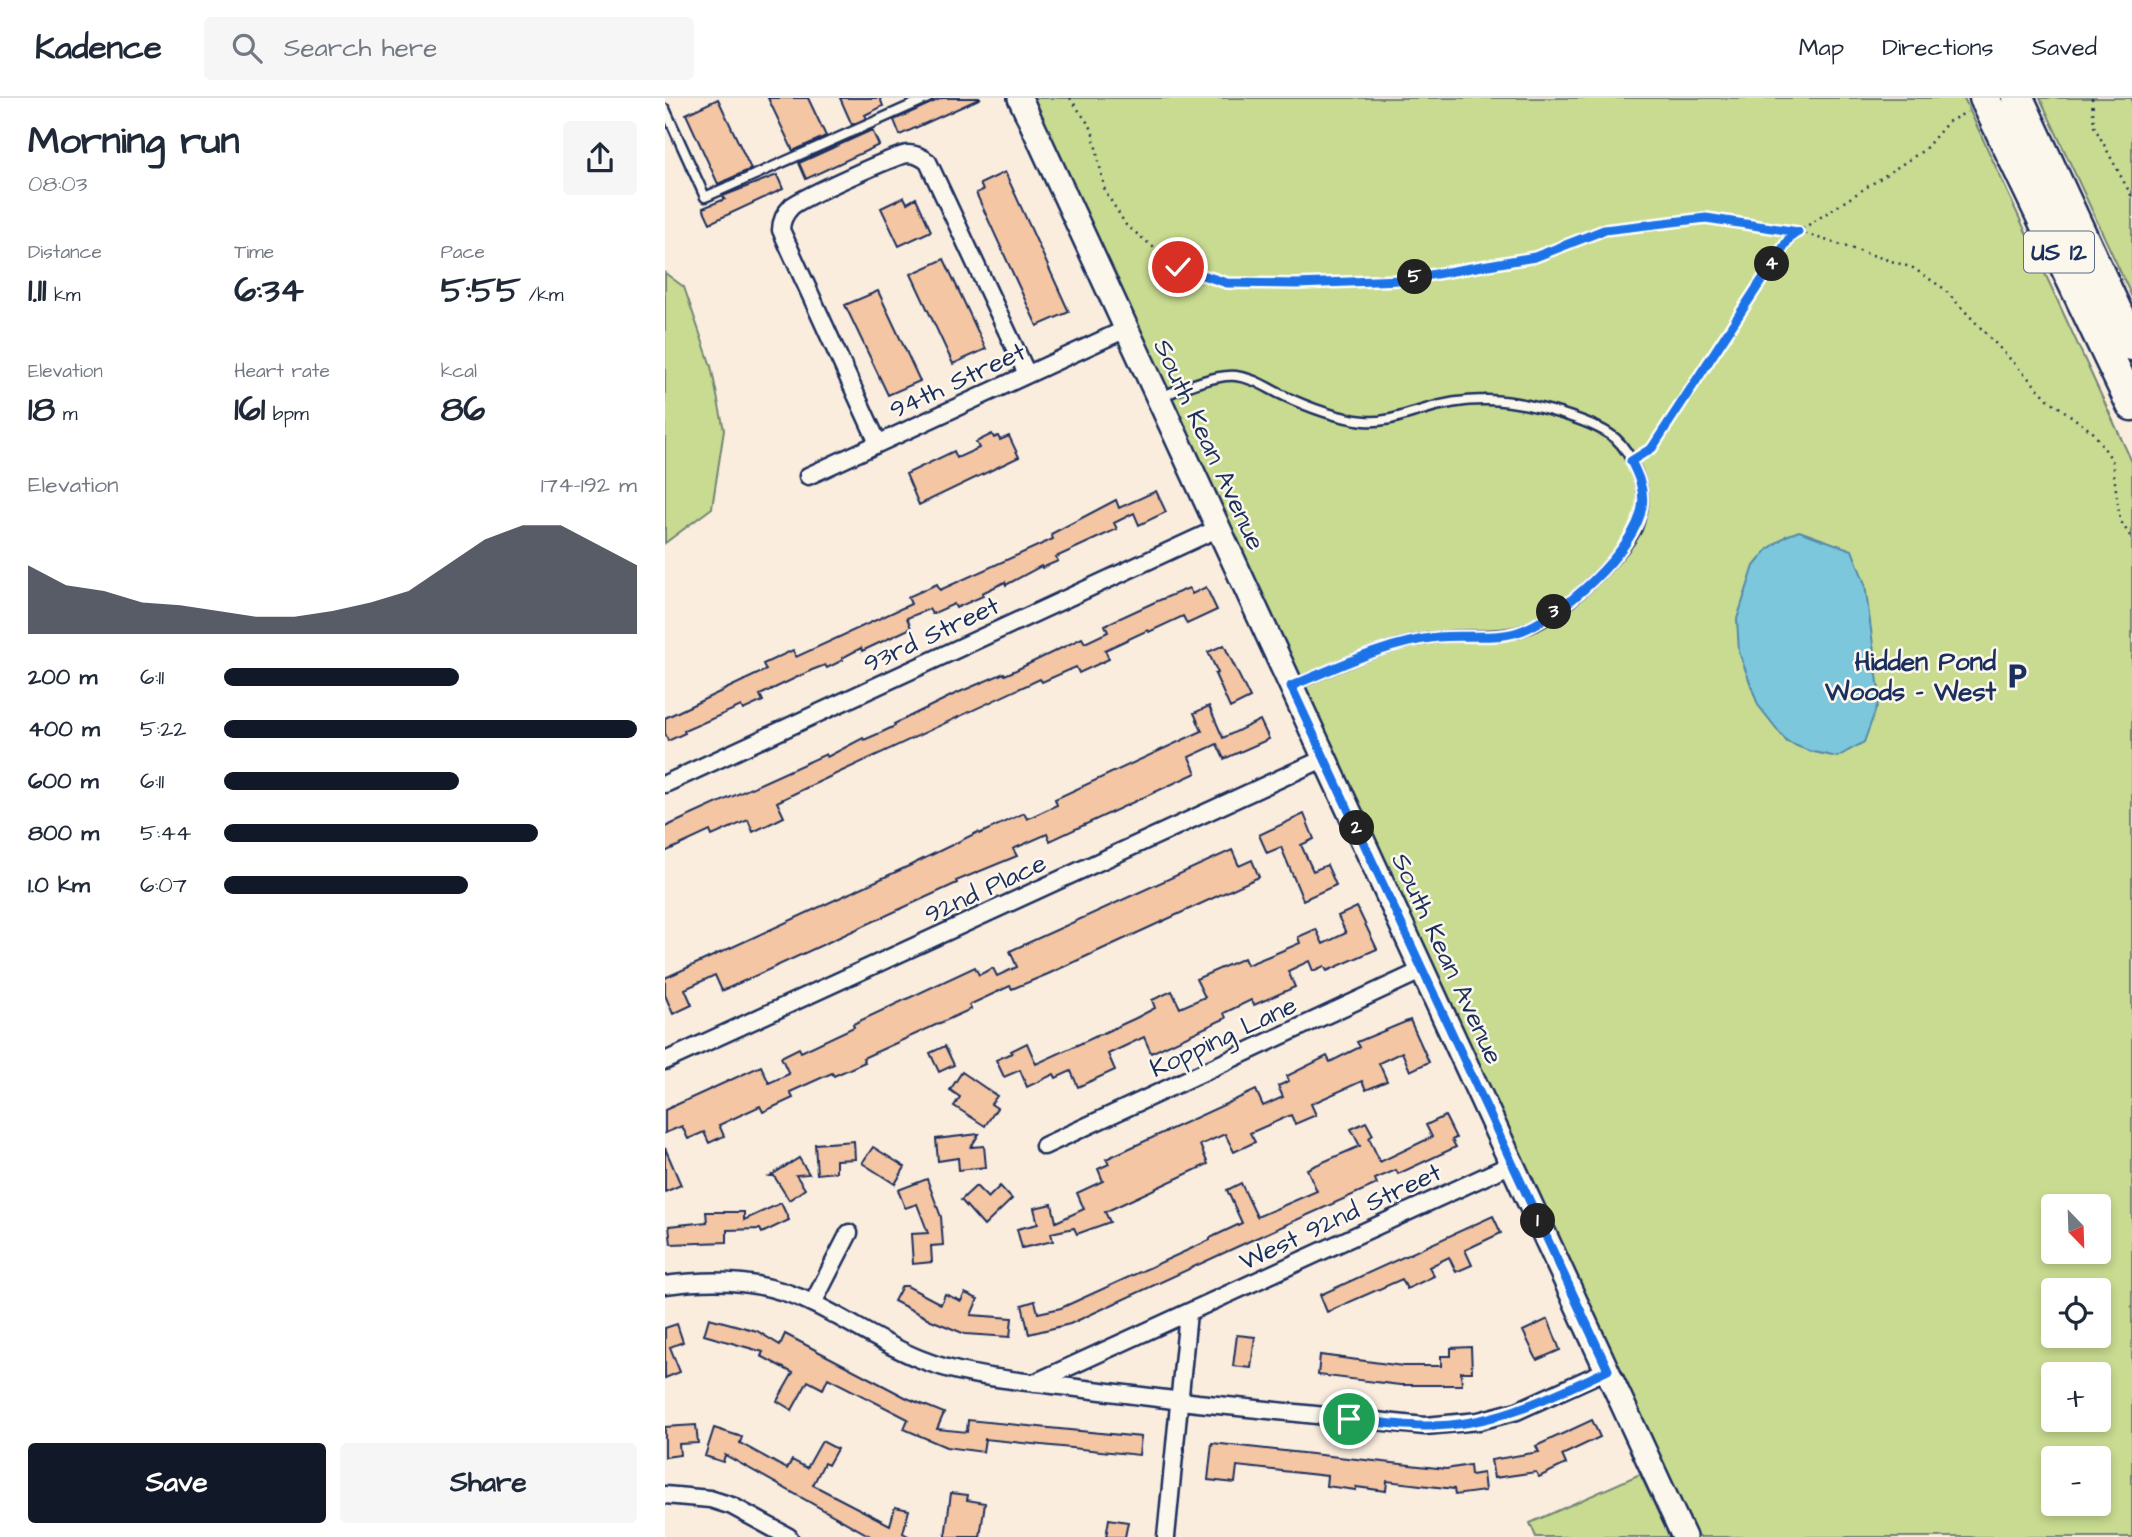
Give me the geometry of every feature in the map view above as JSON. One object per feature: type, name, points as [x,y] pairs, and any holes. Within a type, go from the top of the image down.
[{"type":"highway","name":"US 12","points":[[2018,98],[2132,345]]},
{"type":"highway","name":"US 12","points":[[1976,105],[2132,405]]},
{"type":"street","name":"South Kean Avenue","points":[[1020,98],[1684,1537]]},
{"type":"street","points":[[878,443],[781,230],[784,216],[791,208],[844,181],[899,156],[914,155],[928,162],[1027,374]]},
{"type":"street","name":"94th Street","points":[[807,476],[1126,329]]},
{"type":"street","name":"93rd Street","points":[[665,784],[1219,528]]},
{"type":"street","name":"92nd Place","points":[[665,1061],[1325,758]]},
{"type":"street","name":"Kopping Lane","points":[[1044,1146],[1423,970]]},
{"type":"street","name":"West 92nd Street","points":[[1034,1383],[1512,1164]]},
{"type":"street","points":[[813,1303],[849,1233]]},
{"type":"street","points":[[665,1285],[738,1281],[759,1285],[813,1303],[916,1358],[948,1370],[1181,1401],[1425,1426],[1479,1420],[1517,1411],[1608,1370]]},
{"type":"street","points":[[1166,1537],[1188,1313]]},
{"type":"street","points":[[665,1495],[710,1499],[732,1506],[789,1537]]},
{"type":"lane","points":[[665,109],[705,197],[908,102],[927,98]]},
{"type":"lane","points":[[1158,398],[1217,378],[1235,376],[1262,384],[1322,411],[1343,418],[1369,421],[1395,419],[1423,409],[1456,402],[1486,400],[1511,403],[1540,407],[1597,429],[1615,439],[1631,461],[1641,485],[1643,505],[1637,529],[1616,558],[1585,588],[1543,622],[1505,635],[1438,637],[1365,654],[1291,686]]},
{"type":"path","points":[[1070,98],[1093,129],[1105,191],[1126,225],[1178,267],[1227,283],[1297,284],[1401,280],[1535,257],[1604,230],[1706,218],[1798,232],[1913,268],[1943,288],[2048,399],[2094,433],[2112,460],[2120,520],[2132,539]]},
{"type":"path","points":[[2092,98],[2094,126],[2132,197]]},
{"type":"path","points":[[1631,461],[1652,448],[1790,237],[1924,150],[1948,122],[1976,105]]},
{"type":"green space","points":[[1018,98],[1964,98],[2132,462],[2132,1537],[1686,1537]]},
{"type":"green space","points":[[2040,98],[2132,98],[2132,297]]},
{"type":"green space","points":[[665,273],[684,287],[711,366],[724,430],[712,508],[665,543]]},
{"type":"green space","points":[[1640,1474],[1670,1537],[1536,1537],[1530,1523]]},
{"type":"water","points":[[1799,531],[1852,550],[1865,584],[1880,698],[1864,742],[1837,757],[1809,751],[1787,742],[1758,705],[1739,652],[1737,619],[1754,566],[1767,550],[1786,536]]},
{"type":"building","points":[[768,98],[808,98],[826,136],[793,151]]},
{"type":"building","points":[[840,98],[880,98],[883,106],[852,125]]},
{"type":"building","points":[[942,98],[981,98],[900,135],[894,120]]},
{"type":"building","points":[[718,99],[751,169],[718,184],[686,114]]},
{"type":"building","points":[[872,130],[879,145],[806,179],[799,163]]},
{"type":"building","points":[[1005,172],[1069,312],[1037,326],[976,193],[983,190],[980,184]]},
{"type":"building","points":[[777,175],[783,189],[710,223],[703,208],[725,199],[723,196]]},
{"type":"building","points":[[904,197],[907,203],[916,198],[931,231],[899,246],[881,208]]},
{"type":"building","points":[[944,259],[986,349],[953,364],[911,274]]},
{"type":"building","points":[[878,291],[920,381],[888,395],[845,305]]},
{"type":"building","points":[[992,434],[1000,440],[1009,436],[1019,457],[919,505],[906,474],[954,451],[957,458],[979,448],[976,442]]},
{"type":"building","points":[[1156,491],[1166,512],[1139,525],[1134,513],[1114,523],[1117,529],[1056,557],[1058,561],[1042,568],[1041,566],[1006,585],[1005,582],[956,608],[954,604],[932,614],[929,609],[907,618],[911,628],[862,651],[861,648],[827,668],[825,665],[812,670],[760,695],[763,701],[743,710],[741,706],[668,741],[665,718],[766,670],[763,664],[793,650],[796,657],[911,604],[908,597],[937,584],[940,590],[1053,539],[1051,534],[1116,500],[1119,508]]},
{"type":"building","points":[[1206,587],[1217,610],[1187,624],[1183,616],[1149,632],[1148,630],[1105,650],[1109,659],[1079,673],[1076,667],[1042,682],[1040,679],[810,786],[777,802],[784,817],[753,832],[748,820],[712,836],[710,831],[665,852],[665,827],[826,754],[827,757],[863,738],[864,740],[880,733],[955,694],[1004,673],[1005,675],[1082,638],[1085,643],[1108,632],[1105,625],[1155,602],[1189,588],[1192,594]]},
{"type":"building","points":[[1224,645],[1250,698],[1230,708],[1208,652]]},
{"type":"building","points":[[1209,706],[1223,738],[1260,720],[1269,739],[1224,759],[1217,744],[1189,757],[1196,773],[1050,841],[1047,834],[1013,849],[1017,856],[956,881],[957,883],[722,991],[715,975],[685,989],[692,1005],[673,1014],[665,995],[665,978],[978,832],[979,834],[1024,813],[1027,819],[1057,805],[1055,799],[1202,731],[1194,713]]},
{"type":"building","points":[[1304,814],[1314,839],[1301,845],[1313,871],[1327,865],[1336,885],[1303,900],[1281,847],[1267,853],[1259,835]]},
{"type":"building","points":[[1232,850],[1239,866],[1252,860],[1259,877],[1048,974],[1012,989],[1010,986],[969,1005],[971,1009],[863,1058],[865,1062],[790,1092],[793,1098],[763,1112],[760,1106],[719,1125],[724,1136],[709,1143],[704,1132],[688,1139],[682,1126],[665,1133],[665,1110],[761,1066],[769,1083],[789,1074],[781,1057],[799,1048],[801,1052],[854,1027],[853,1024],[975,967],[979,975],[993,968],[997,976],[1017,967],[1010,951]]},
{"type":"building","points":[[1357,907],[1377,949],[1327,971],[1324,966],[1313,971],[1309,961],[1288,971],[1295,987],[1254,1005],[1251,1000],[1224,1013],[1226,1018],[1151,1053],[1144,1037],[1108,1054],[1115,1070],[1078,1087],[1071,1071],[1056,1078],[1054,1074],[1027,1087],[1020,1070],[1004,1077],[996,1060],[1027,1043],[1036,1064],[1155,1008],[1152,1000],[1172,991],[1180,1008],[1205,997],[1196,979],[1244,958],[1247,965],[1279,952],[1300,943],[1298,937],[1316,929],[1323,944],[1346,933],[1338,916]]},
{"type":"building","points":[[1410,1020],[1429,1062],[1410,1071],[1402,1052],[1379,1063],[1387,1081],[1366,1090],[1362,1081],[1311,1104],[1316,1115],[1295,1124],[1291,1115],[1250,1133],[1255,1142],[1234,1152],[1225,1134],[1200,1145],[1208,1164],[1105,1212],[1110,1222],[1077,1234],[1074,1228],[1051,1233],[1053,1241],[1022,1248],[1017,1229],[1038,1224],[1034,1208],[1052,1204],[1056,1222],[1084,1209],[1077,1193],[1103,1181],[1098,1169],[1109,1164],[1106,1159],[1256,1090],[1263,1106],[1283,1097],[1278,1086],[1289,1081],[1287,1076],[1327,1056],[1330,1062],[1360,1047],[1357,1042]]},
{"type":"building","points":[[945,1046],[954,1065],[939,1072],[930,1053]]},
{"type":"building","points":[[962,1072],[997,1096],[991,1104],[997,1108],[985,1126],[954,1106],[960,1097],[950,1090]]},
{"type":"building","points":[[1445,1116],[1456,1138],[1452,1140],[1456,1147],[1398,1174],[1396,1170],[1375,1179],[1377,1184],[1070,1324],[1029,1334],[1022,1305],[1035,1301],[1038,1313],[1061,1308],[1242,1223],[1227,1190],[1241,1183],[1257,1217],[1317,1191],[1307,1169],[1360,1146],[1351,1129],[1366,1122],[1373,1135],[1369,1138],[1380,1162],[1432,1137],[1426,1125]]},
{"type":"building","points":[[979,1134],[971,1147],[984,1146],[986,1167],[959,1170],[958,1158],[938,1161],[936,1139]]},
{"type":"building","points":[[854,1141],[855,1159],[836,1160],[836,1172],[817,1174],[815,1144]]},
{"type":"building","points":[[873,1147],[905,1167],[895,1184],[862,1163]]},
{"type":"building","points":[[665,1148],[681,1185],[665,1192]]},
{"type":"building","points":[[799,1158],[809,1174],[796,1175],[805,1189],[789,1200],[774,1176],[770,1176]]},
{"type":"building","points":[[927,1179],[941,1217],[943,1245],[931,1246],[932,1262],[913,1264],[911,1234],[928,1233],[917,1204],[905,1208],[898,1190]]},
{"type":"building","points":[[976,1186],[988,1198],[1000,1186],[1012,1199],[984,1226],[961,1200]]},
{"type":"building","points":[[781,1203],[789,1220],[762,1233],[760,1229],[727,1230],[727,1242],[671,1244],[669,1226],[707,1222],[706,1212],[744,1212],[744,1220]]},
{"type":"building","points":[[1493,1216],[1501,1233],[1465,1250],[1472,1265],[1456,1272],[1449,1257],[1429,1267],[1434,1276],[1407,1289],[1402,1279],[1327,1312],[1320,1295]]},
{"type":"building","points":[[902,1286],[941,1304],[945,1294],[961,1301],[965,1293],[978,1299],[971,1315],[1012,1318],[1010,1337],[965,1334],[931,1320],[894,1301]]},
{"type":"building","points":[[709,1318],[757,1331],[780,1345],[785,1334],[907,1398],[944,1413],[937,1429],[967,1432],[968,1420],[1141,1437],[1139,1455],[985,1439],[983,1452],[946,1447],[904,1429],[908,1419],[828,1378],[823,1389],[808,1381],[792,1410],[777,1401],[793,1373],[761,1356],[763,1352],[704,1335]]},
{"type":"building","points":[[1548,1319],[1560,1350],[1537,1360],[1523,1331]]},
{"type":"building","points":[[677,1324],[683,1342],[670,1347],[680,1372],[665,1378],[665,1328]]},
{"type":"building","points":[[1237,1335],[1255,1337],[1251,1368],[1233,1366]]},
{"type":"building","points":[[1471,1347],[1472,1372],[1461,1372],[1462,1385],[1400,1385],[1318,1375],[1320,1355],[1403,1366],[1441,1366],[1441,1356],[1451,1356],[1451,1348]]},
{"type":"building","points":[[1592,1420],[1600,1437],[1562,1455],[1566,1464],[1539,1477],[1536,1472],[1494,1478],[1491,1460],[1539,1452],[1536,1446]]},
{"type":"building","points":[[696,1425],[698,1443],[679,1444],[680,1455],[665,1457],[665,1427]]},
{"type":"building","points":[[714,1428],[742,1437],[740,1443],[787,1469],[792,1460],[807,1468],[822,1441],[837,1449],[828,1465],[824,1463],[813,1485],[890,1525],[895,1507],[909,1510],[903,1533],[910,1537],[872,1537],[725,1455],[723,1462],[705,1456]]},
{"type":"building","points":[[1212,1443],[1446,1469],[1470,1465],[1471,1475],[1483,1473],[1485,1491],[1455,1495],[1454,1489],[1387,1481],[1386,1491],[1356,1487],[1356,1490],[1326,1486],[1327,1476],[1237,1466],[1235,1483],[1208,1480]]},
{"type":"building","points":[[951,1493],[968,1495],[967,1500],[985,1503],[980,1537],[945,1537]]},
{"type":"building","points":[[1109,1519],[1128,1522],[1125,1537],[1106,1537]]},
{"type":"place","name":"Hidden Pond Woods - West","points":[[2017,676]]},
{"type":"route","points":[[1178,267],[1227,283],[1297,284],[1401,280],[1535,257],[1604,230],[1706,218],[1798,232],[1790,237],[1652,448],[1631,461],[1641,485],[1643,505],[1637,529],[1616,558],[1585,588],[1543,622],[1517,632],[1493,637],[1438,637],[1391,647],[1365,654],[1291,686],[1608,1370],[1517,1411],[1479,1420],[1425,1426],[1349,1419]]}]
